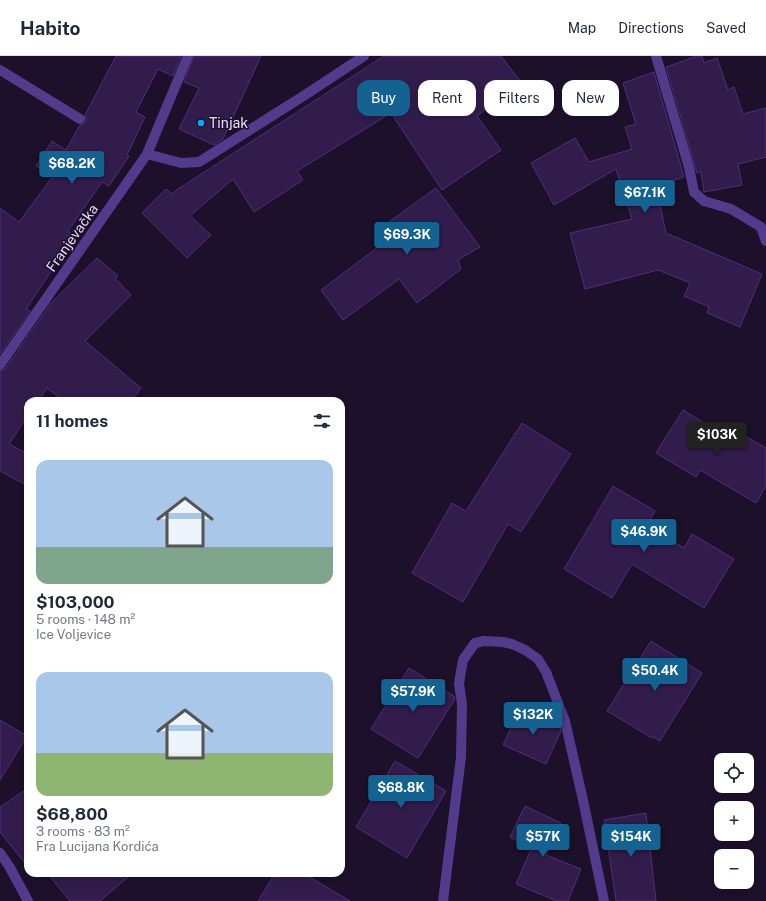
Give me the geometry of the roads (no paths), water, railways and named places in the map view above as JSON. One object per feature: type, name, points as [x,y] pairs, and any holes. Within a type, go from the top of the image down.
[{"type":"street","name":"Franjevačka","points":[[0,365],[147,154],[188,56]]},
{"type":"street","points":[[147,154],[181,163],[199,162],[364,56]]},
{"type":"street","points":[[656,56],[689,166],[694,192],[704,201],[731,209],[761,227],[766,241]]},
{"type":"street","points":[[0,70],[80,119]]},
{"type":"street","points":[[443,901],[461,758],[462,704],[460,682],[463,660],[475,643],[484,641],[503,642],[525,650],[538,659],[546,672],[566,721],[584,800],[604,901]]},
{"type":"street","points":[[0,853],[9,866],[28,901]]},
{"type":"place","name":"Tinjak","points":[[201,123]]}]
